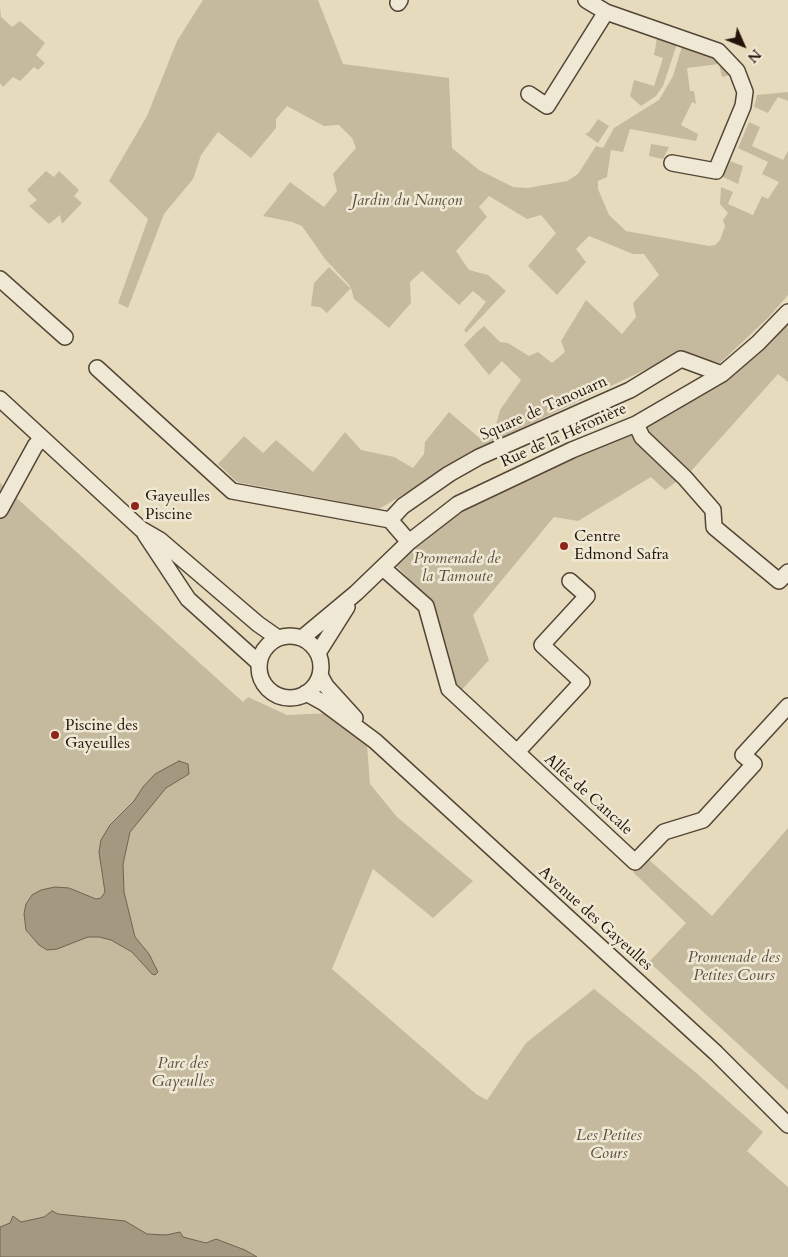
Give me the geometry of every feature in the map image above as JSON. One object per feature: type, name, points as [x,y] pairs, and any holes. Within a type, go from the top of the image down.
[{"type":"street","points":[[586,0],[606,12],[718,51],[729,61],[742,82],[745,92],[743,106],[716,171],[672,163]]},
{"type":"street","points":[[528,94],[547,106],[606,12]]},
{"type":"street","points":[[0,279],[65,337]]},
{"type":"street","name":"Rue de la Héronière","points":[[302,638],[356,593],[410,542],[458,504],[556,458],[636,424],[722,374],[758,343],[788,312]]},
{"type":"street","name":"Square de Tanouarn","points":[[390,520],[403,506],[479,457],[630,390],[681,360],[722,374]]},
{"type":"street","points":[[97,368],[232,491],[390,520],[410,542]]},
{"type":"street","points":[[0,399],[141,529],[160,540],[258,624],[278,638]]},
{"type":"street","points":[[636,424],[642,437],[685,478],[713,510],[714,527],[779,581],[788,572]]},
{"type":"street","points":[[0,510],[35,446],[42,438]]},
{"type":"street","points":[[141,529],[188,599],[259,663]]},
{"type":"street","name":"Allée de Cancale","points":[[382,568],[426,606],[449,689],[635,862],[664,832],[703,820],[754,764],[743,755],[788,706]]},
{"type":"street","points":[[517,752],[582,682],[542,645],[587,596],[570,581]]},
{"type":"street","name":"Rue de la Héronière","points":[[318,653],[356,593]]},
{"type":"street","points":[[318,653],[302,638],[290,636],[278,638],[265,648],[259,663],[260,678],[272,693],[291,698],[306,693],[312,688],[320,675]]},
{"type":"street","name":"Avenue des Gayeulles","points":[[318,653],[321,668],[320,675],[326,686],[375,741]]},
{"type":"street","name":"Avenue des Gayeulles","points":[[306,693],[324,703],[375,741],[709,1046],[788,1125]]},
{"type":"green space","name":"Jardin du Nançon","points":[[203,0],[318,0],[343,64],[449,78],[452,148],[479,170],[513,187],[527,188],[567,181],[578,174],[596,146],[603,148],[614,128],[659,100],[673,76],[682,46],[713,56],[730,75],[722,77],[719,64],[687,68],[690,91],[694,91],[696,104],[692,102],[681,125],[698,134],[696,141],[630,129],[623,152],[611,150],[607,177],[598,181],[598,189],[609,215],[626,231],[709,246],[715,245],[720,240],[725,226],[723,220],[728,213],[720,204],[721,187],[733,192],[728,204],[753,215],[762,196],[768,199],[779,182],[762,174],[768,162],[738,148],[749,122],[760,127],[752,146],[783,160],[788,151],[788,295],[769,317],[720,363],[677,351],[651,367],[486,445],[379,509],[237,482],[218,464],[244,436],[263,453],[276,440],[313,472],[345,432],[361,450],[394,457],[413,468],[424,454],[425,442],[449,412],[483,441],[494,432],[500,410],[521,380],[502,361],[489,375],[464,345],[476,333],[484,326],[500,342],[508,343],[529,356],[538,352],[552,363],[565,352],[561,341],[586,300],[622,334],[636,317],[633,303],[659,275],[644,254],[633,254],[589,236],[576,249],[586,262],[557,295],[528,266],[556,233],[541,215],[527,219],[489,196],[479,207],[487,217],[456,251],[469,270],[488,275],[506,291],[466,333],[464,330],[486,302],[473,291],[459,305],[422,271],[410,282],[411,303],[389,328],[354,299],[351,288],[327,313],[320,307],[311,306],[314,283],[329,267],[350,288],[350,286],[325,259],[302,226],[263,216],[290,182],[324,207],[337,191],[333,174],[356,148],[352,138],[339,125],[324,126],[287,106],[276,119],[276,128],[251,158],[218,132],[201,155],[193,179],[164,214],[128,308],[118,303],[148,219],[109,181],[147,116],[177,41]]},
{"type":"green space","points":[[0,6],[1,17],[12,27],[20,21],[45,43],[36,55],[45,63],[38,70],[34,67],[20,81],[13,77],[3,87],[0,83]]},
{"type":"green space","points":[[657,38],[677,44],[663,86],[656,96],[641,106],[630,96],[634,80],[654,86],[663,58],[654,55]]},
{"type":"green space","points":[[788,92],[788,101],[778,97],[768,113],[754,107],[757,95]]},
{"type":"green space","points":[[598,119],[609,126],[598,143],[585,134],[589,132]]},
{"type":"green space","points":[[651,144],[669,147],[663,159],[649,156]]},
{"type":"green space","points":[[730,161],[743,166],[738,184],[723,177]]},
{"type":"green space","points":[[46,171],[54,177],[59,171],[79,190],[74,196],[82,203],[62,224],[60,215],[49,224],[29,206],[37,200],[27,190]]},
{"type":"green space","name":"Promenade de la Tamoute","points":[[788,321],[788,382],[778,374],[692,470],[665,490],[651,477],[578,521],[554,517],[473,615],[489,660],[459,693],[429,601],[395,564],[461,509],[652,422]]},
{"type":"green space","name":"Parc des Gayeulles","points":[[0,483],[243,702],[248,697],[287,715],[333,713],[367,745],[370,784],[397,817],[473,881],[433,918],[373,869],[332,969],[476,1094],[487,1100],[526,1043],[594,989],[694,1071],[763,1132],[747,1151],[788,1187],[788,1257],[0,1257]]},
{"type":"green space","name":"Promenade des Petites Cours","points":[[788,828],[788,1090],[649,962],[686,923],[633,872],[647,858],[712,916]]},
{"type":"shaded area","points":[[179,761],[188,764],[189,774],[166,788],[130,832],[123,864],[124,892],[135,937],[149,954],[158,972],[155,975],[152,974],[132,952],[111,940],[99,937],[88,937],[57,949],[47,950],[39,945],[26,930],[24,914],[26,904],[32,895],[41,890],[55,887],[69,888],[96,899],[101,898],[105,892],[99,852],[101,840],[110,825],[134,801],[155,774]]},
{"type":"shaded area","points":[[52,1211],[58,1214],[125,1221],[147,1234],[166,1235],[180,1232],[183,1237],[206,1243],[216,1239],[245,1250],[257,1257],[0,1257],[0,1227],[10,1223],[13,1216],[21,1222],[44,1217]]},
{"type":"place","name":"Gayeulles Piscine","points":[[135,506]]},
{"type":"place","name":"Centre Edmond Safra","points":[[564,546]]},
{"type":"place","name":"Piscine des Gayeulles","points":[[55,735]]},
{"type":"park label","name":"Les Petites Cours","points":[[609,1145]]}]
